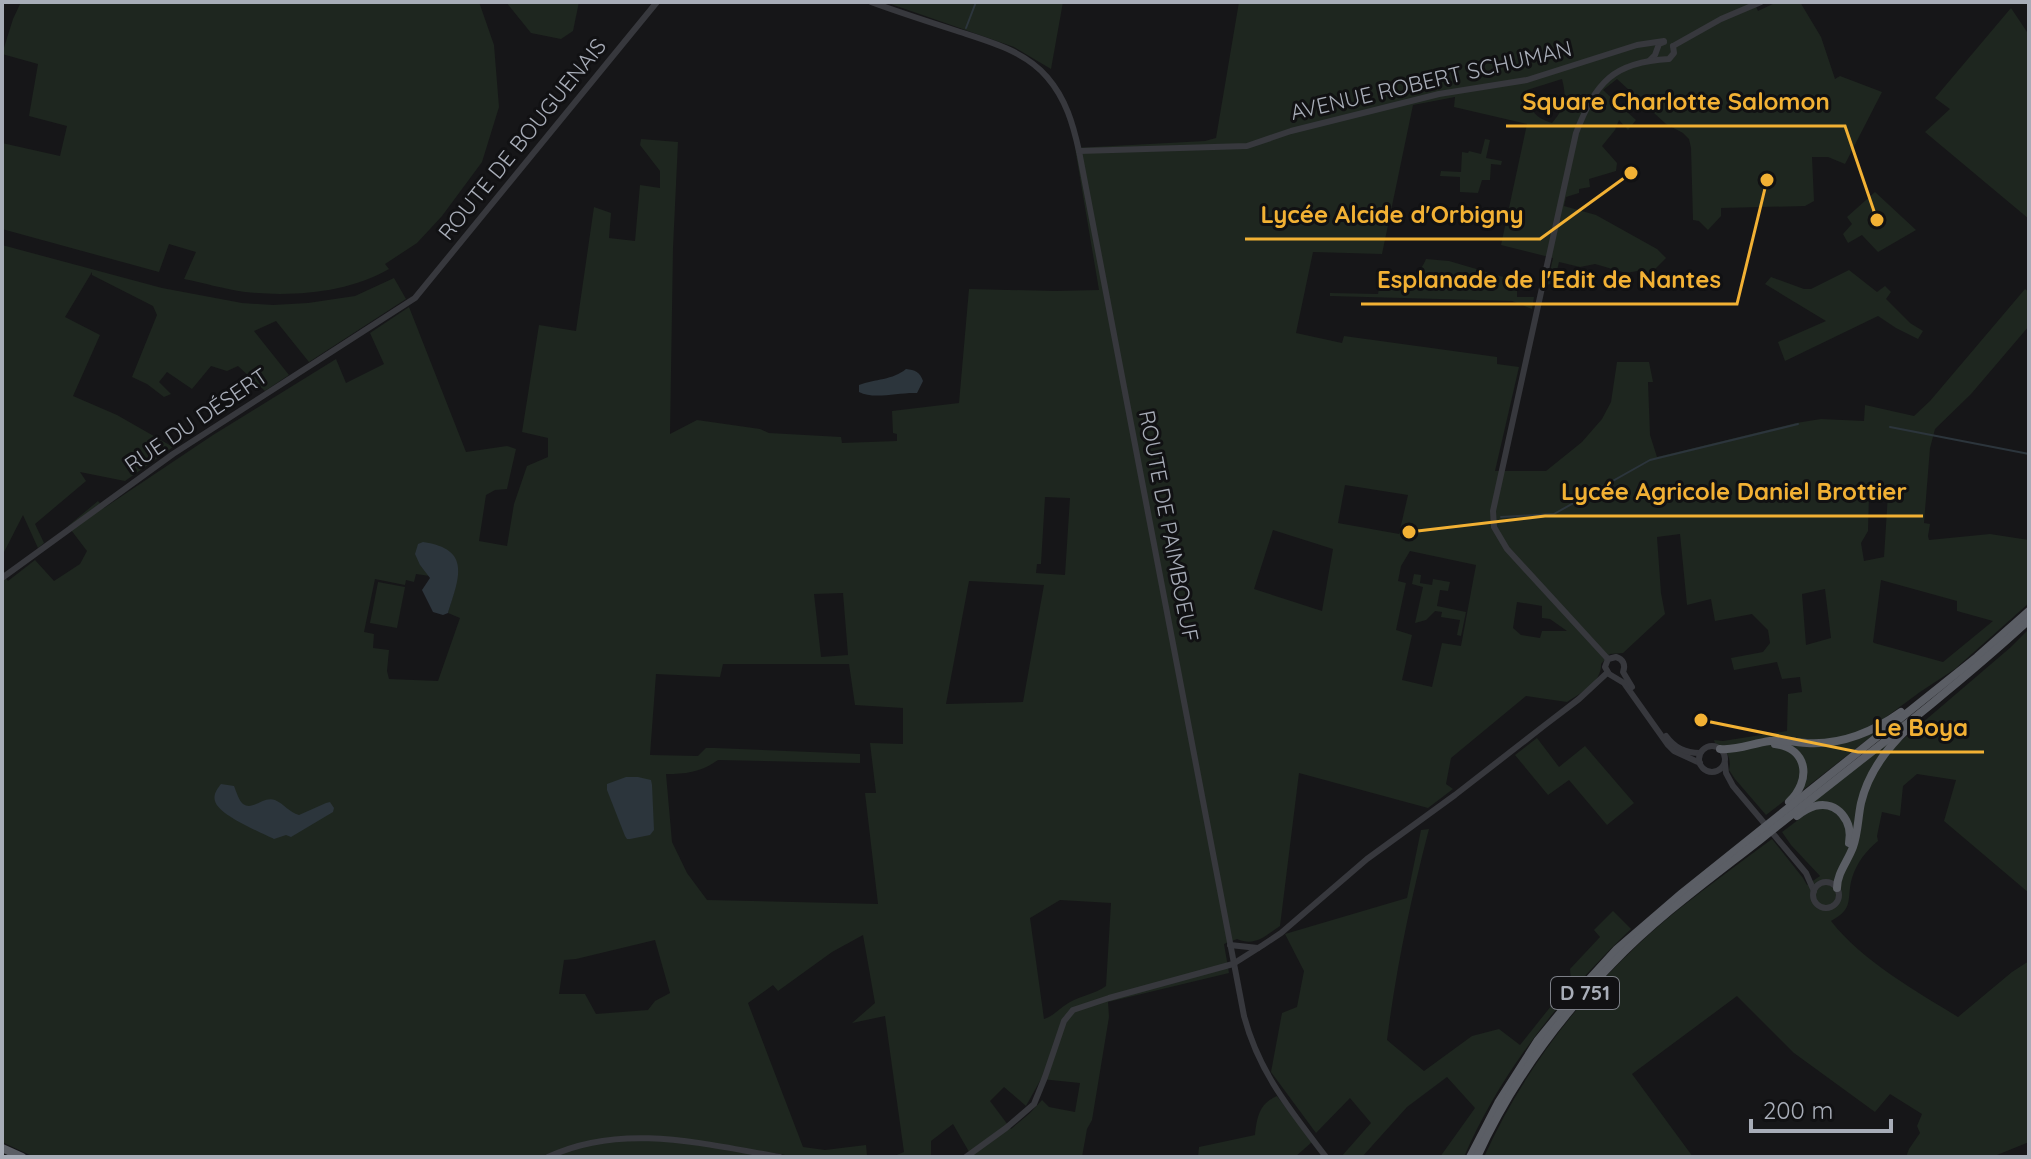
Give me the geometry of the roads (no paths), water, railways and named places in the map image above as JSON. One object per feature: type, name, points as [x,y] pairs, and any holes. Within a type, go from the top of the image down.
[{"type":"highway","name":"D 751","points":[[1470,1157],[1493,1111],[1538,1040],[1574,996],[1637,930],[1977,657],[2029,611]]},
{"type":"highway","name":"D 751","points":[[1477,1157],[1534,1057],[1584,993],[1614,962],[1656,922],[1939,697],[2029,620]]},
{"type":"highway","points":[[1837,888],[1853,845],[1862,800],[1873,772],[1893,742],[1939,697]]},
{"type":"highway","points":[[1720,749],[1769,741],[1818,743],[1843,740],[1869,732],[1911,705],[1919,704]]},
{"type":"highway","points":[[1725,762],[1735,753],[1780,745],[1796,753],[1803,768],[1802,783],[1795,796],[1747,835],[1739,847]]},
{"type":"highway","points":[[1772,830],[1779,829],[1815,806],[1827,806],[1843,814],[1850,831],[1850,843],[1836,873],[1826,882]]},
{"type":"highway","points":[[2,1148],[22,1157]]},
{"type":"street","name":"ROUTE DE BOUGUENAIS","points":[[415,298],[657,2]]},
{"type":"street","name":"ROUTE DE PAIMBOEUF","points":[[871,2],[996,43],[1031,63],[1048,78],[1061,96],[1070,117],[1248,1031],[1259,1060],[1283,1100],[1326,1157]]},
{"type":"street","points":[[1673,46],[1721,19],[1761,2]]},
{"type":"street","name":"AVENUE ROBERT SCHUMAN","points":[[1079,151],[1247,146],[1291,131],[1439,94],[1527,80],[1620,50],[1664,41]]},
{"type":"street","points":[[1650,60],[1659,44],[1664,41],[1673,46]]},
{"type":"street","points":[[1647,43],[1662,59]]},
{"type":"street","points":[[1608,659],[1507,549],[1497,533],[1493,517],[1576,133],[1601,84],[1630,65],[1667,60],[1673,55],[1673,46]]},
{"type":"street","name":"RUE DU DÉSERT","points":[[2,578],[173,454],[415,298]]},
{"type":"street","points":[[1725,762],[1720,770],[1705,771],[1700,763],[1670,747],[1625,683],[1610,674],[1605,664],[1608,659],[1616,657],[1622,660],[1623,672],[1670,742],[1685,751],[1700,753],[1709,746],[1720,749],[1724,754],[1725,762],[1726,773],[1733,786],[1806,873],[1815,902],[1826,908],[1836,904],[1839,899],[1837,888],[1806,873]]},
{"type":"street","points":[[966,1157],[1034,1104],[1064,1021],[1073,1010],[1233,964],[1281,933],[1367,859],[1610,674],[1623,672]]},
{"type":"street","points":[[1700,753],[1700,763]]},
{"type":"street","points":[[1714,772],[1733,786]]},
{"type":"street","points":[[1814,891],[1819,884],[1826,882]]},
{"type":"street","points":[[1230,945],[1258,948]]},
{"type":"street","points":[[548,1157],[576,1146],[618,1138],[648,1138],[780,1157]]},
{"type":"waterway","points":[[966,28],[976,2]]},
{"type":"waterway","points":[[1501,517],[1554,514],[1650,460],[1798,424]]},
{"type":"waterway","points":[[1890,427],[2029,454]]},
{"type":"place","name":"Lycée Alcide d'Orbigny","points":[[1631,173]]},
{"type":"place","name":"Esplanade de l'Edit de Nantes","points":[[1767,180]]},
{"type":"place","name":"Square Charlotte Salomon","points":[[1877,220]]},
{"type":"place","name":"Lycée Agricole Daniel Brottier","points":[[1409,532]]},
{"type":"place","name":"Le Boya","points":[[1701,720]]}]
